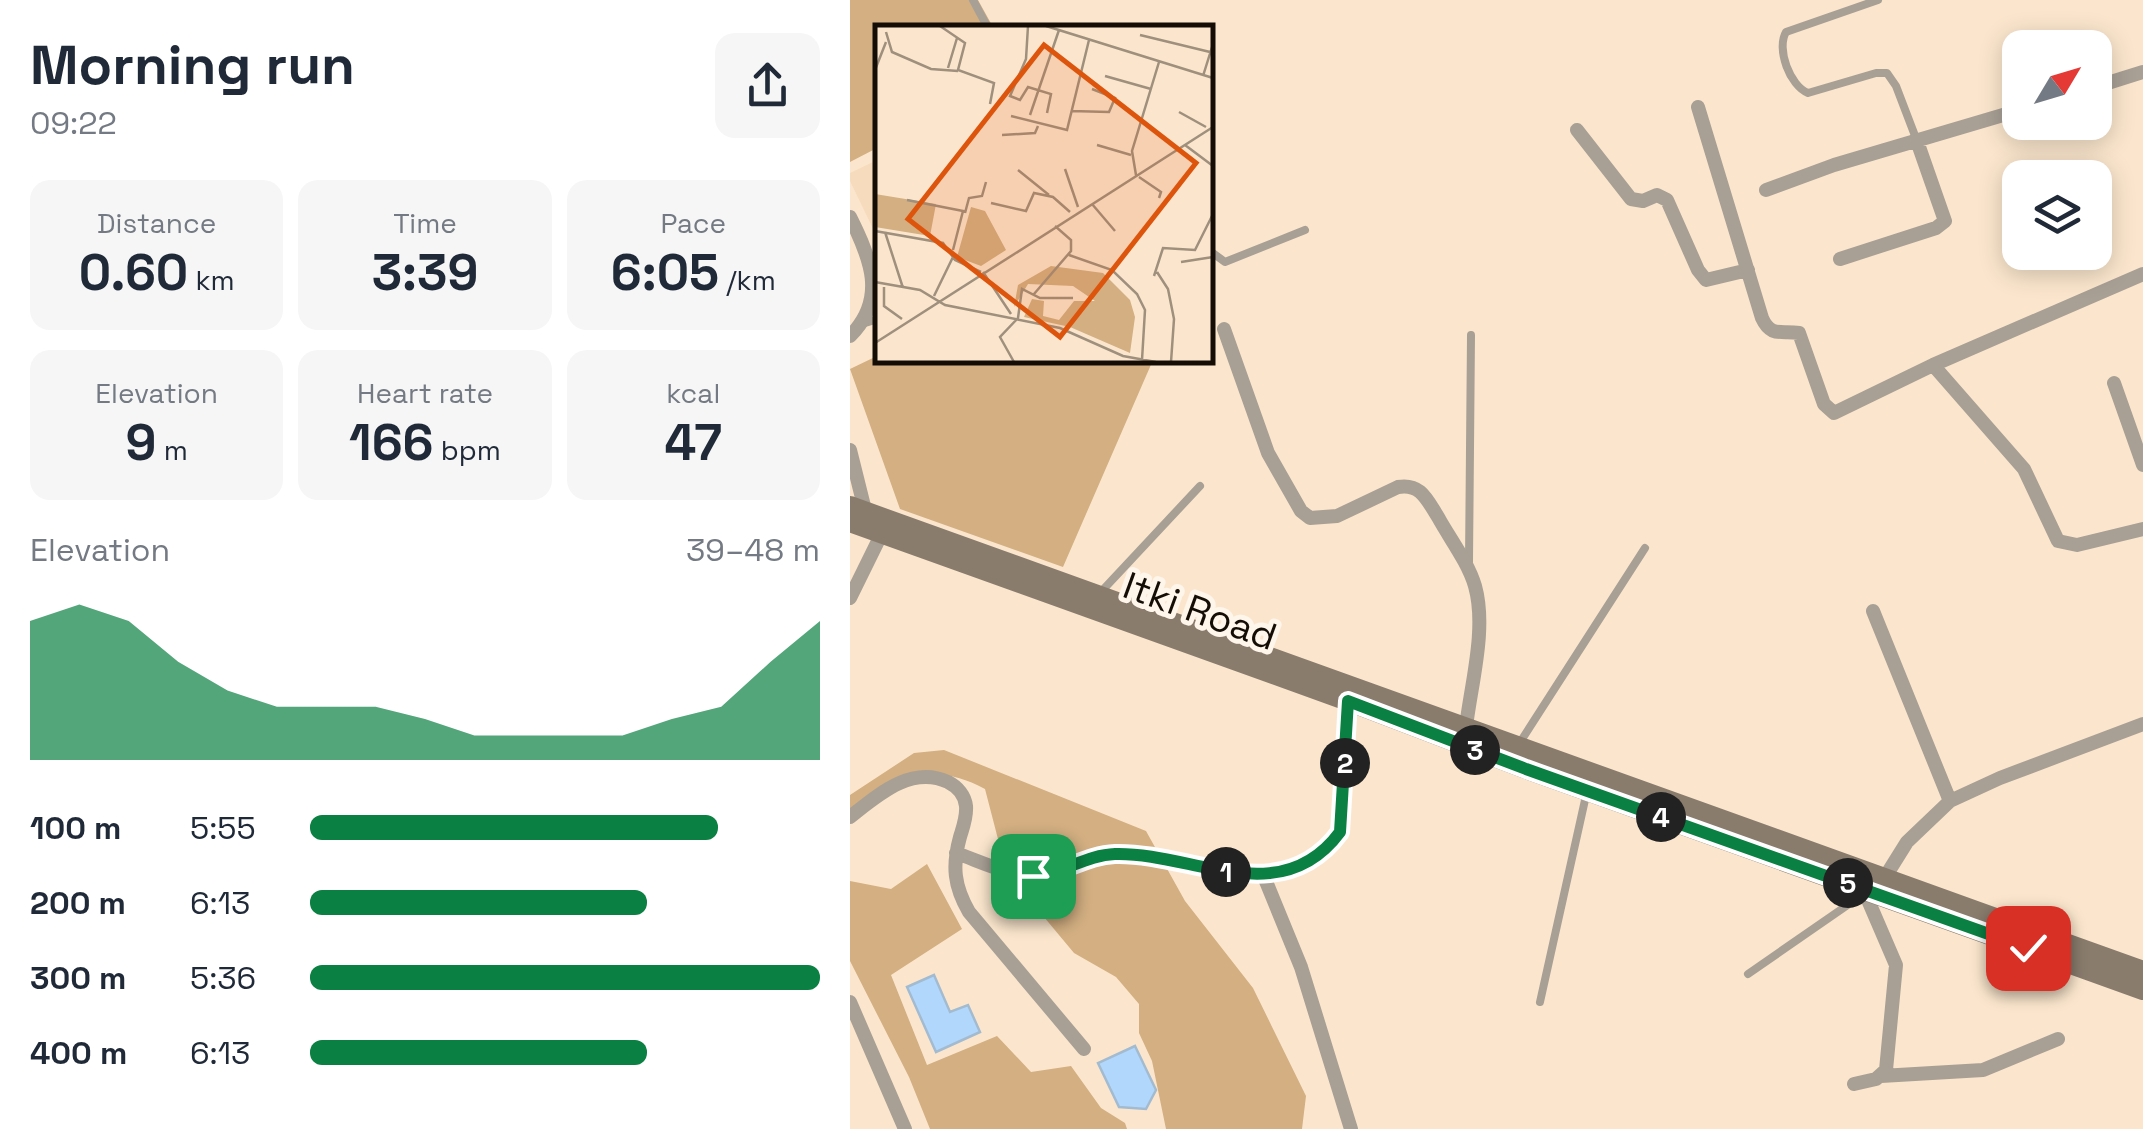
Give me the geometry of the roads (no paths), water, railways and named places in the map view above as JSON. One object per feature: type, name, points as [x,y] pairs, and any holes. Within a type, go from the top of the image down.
[{"type":"main road","points":[[863,520],[1099,594],[1466,727],[1579,781],[2143,990]]},
{"type":"main road","name":"Itki Road","points":[[863,520],[1348,701],[1527,755]]},
{"type":"main road","points":[[1870,888],[2143,971]]},
{"type":"street","points":[[2112,82],[2143,72]]},
{"type":"street","points":[[1698,107],[1766,326],[1778,334],[1799,334],[1803,339],[1828,410],[1842,411],[1933,365],[2143,274]]},
{"type":"street","points":[[1766,190],[2002,116]]},
{"type":"street","points":[[1578,130],[1631,199],[1642,201],[1656,195],[1667,200],[1706,280],[1748,270]]},
{"type":"street","points":[[1840,258],[1942,225],[1944,214],[1917,142]]},
{"type":"street","points":[[850,217],[872,271],[871,308],[850,336]]},
{"type":"street","points":[[1224,329],[1268,452],[1301,511],[1310,518],[1336,516],[1398,487],[1417,488],[1424,494],[1469,572],[1479,611],[1466,727]]},
{"type":"street","points":[[1933,365],[2024,469],[2058,540],[2077,544],[2143,529]]},
{"type":"street","points":[[2114,384],[2143,465]]},
{"type":"street","points":[[850,450],[863,520],[850,598]]},
{"type":"street","points":[[1873,611],[1950,802]]},
{"type":"street","points":[[956,853],[1015,874],[1033,876],[1112,854],[1243,875],[1308,862],[1340,832],[1348,701]]},
{"type":"street","points":[[1881,1076],[1886,1070],[1896,965],[1870,888],[1907,842],[1950,802],[2000,778],[2143,724]]},
{"type":"street","points":[[850,817],[900,782],[938,778],[955,786],[966,800],[966,816],[954,876],[968,912],[1084,1049]]},
{"type":"street","points":[[1263,874],[1301,967],[1351,1129]]},
{"type":"street","points":[[850,1002],[905,1129]]},
{"type":"street","points":[[1854,1084],[1881,1076],[1983,1070],[2058,1039]]},
{"type":"lane","points":[[974,0],[986,25]]},
{"type":"lane","points":[[1878,0],[1786,32],[1781,46],[1794,84],[1808,93],[1887,72],[1917,142]]},
{"type":"lane","points":[[1212,253],[1224,262],[1305,230]]},
{"type":"lane","points":[[862,324],[875,320]]},
{"type":"lane","points":[[1469,572],[1471,336]]},
{"type":"lane","points":[[1099,594],[1200,486]]},
{"type":"lane","points":[[1527,755],[1645,548]]},
{"type":"lane","points":[[1540,1002],[1579,781]]},
{"type":"lane","points":[[1748,974],[1870,888]]}]
